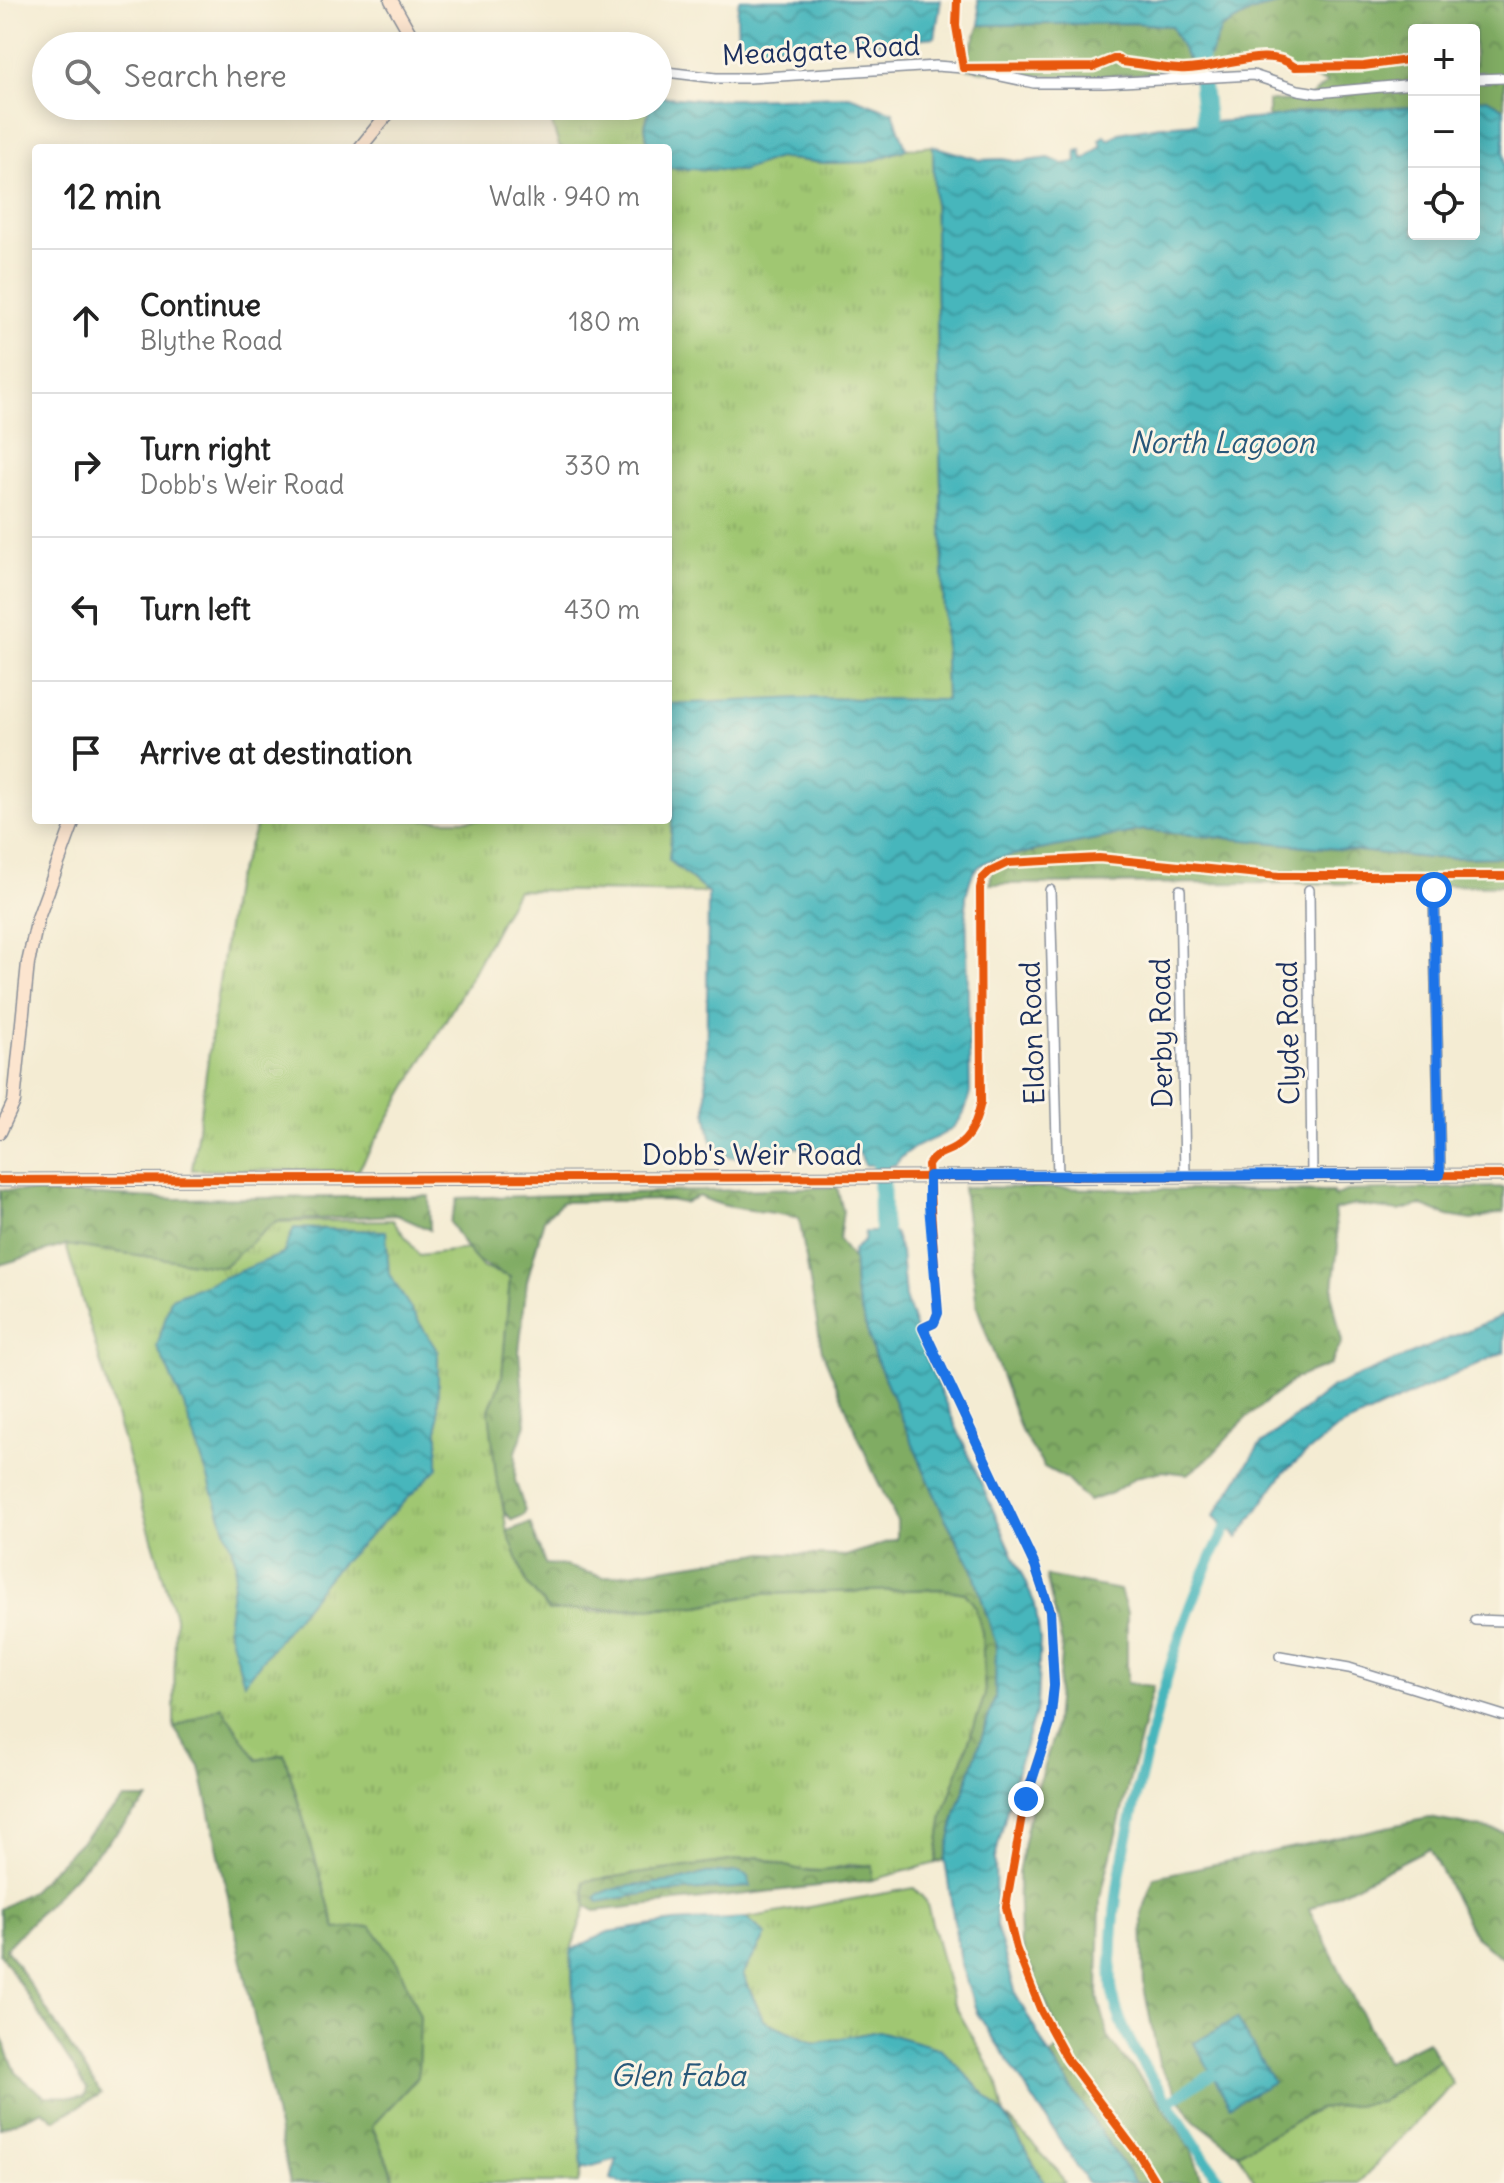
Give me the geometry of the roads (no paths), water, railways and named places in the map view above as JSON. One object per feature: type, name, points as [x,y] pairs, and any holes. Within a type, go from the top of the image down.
[{"type":"street","points":[[391,0],[409,32]]},
{"type":"street","name":"Meadgate Road","points":[[672,73],[749,78],[936,66],[963,68],[1034,83],[1253,75],[1317,93],[1408,85]]},
{"type":"street","points":[[1480,79],[1504,78]]},
{"type":"street","points":[[363,144],[383,120]]},
{"type":"street","points":[[0,1132],[14,1102],[28,963],[38,918],[73,824]]},
{"type":"street","name":"Eldon Road","points":[[1050,890],[1058,1176]]},
{"type":"street","name":"Derby Road","points":[[1180,890],[1185,1176]]},
{"type":"street","name":"Clyde Road","points":[[1309,890],[1312,1175]]},
{"type":"street","points":[[1434,890],[1440,1175]]},
{"type":"street","name":"Dobb's Weir Road","points":[[0,1180],[1504,1175]]},
{"type":"street","points":[[1475,1620],[1504,1621]]},
{"type":"street","points":[[1280,1656],[1349,1668],[1504,1716]]},
{"type":"water","points":[[739,0],[941,0],[935,37],[853,44],[804,41],[763,48],[738,48]]},
{"type":"water","points":[[978,0],[1296,0],[1253,11],[1221,29],[1209,57],[1187,58],[1171,26],[1136,23],[980,25]]},
{"type":"water","points":[[849,96],[893,112],[906,149],[869,162],[825,163],[778,158],[741,171],[672,168],[672,144],[647,144],[646,120],[672,120],[672,97],[699,100]]},
{"type":"water","name":"North Lagoon","points":[[1487,98],[1504,109],[1504,857],[1428,858],[1143,830],[993,859],[973,873],[966,897],[970,1092],[958,1123],[905,1154],[895,1165],[865,1165],[860,1154],[855,1152],[820,1148],[786,1148],[743,1157],[726,1156],[719,1152],[711,1138],[706,1111],[708,893],[669,860],[674,799],[672,704],[802,698],[946,700],[933,146],[980,160],[1021,162],[1049,158],[1063,164],[1077,162],[1076,151],[1081,150],[1083,160],[1086,159],[1102,145],[1099,140],[1104,135],[1109,140],[1119,133],[1160,126],[1268,118],[1309,111],[1408,107],[1408,240],[1480,240],[1480,99]]},
{"type":"water","points":[[294,1228],[386,1231],[389,1274],[438,1352],[438,1468],[332,1573],[244,1683],[227,1626],[236,1562],[183,1403],[157,1347],[171,1298],[283,1254]]},
{"type":"water","points":[[865,1232],[876,1232],[879,1236],[894,1232],[901,1253],[905,1297],[925,1357],[1035,1604],[1040,1639],[1037,1707],[995,1858],[996,1925],[1017,1997],[1050,2056],[1135,2183],[1088,2183],[977,2013],[960,1962],[945,1860],[957,1811],[995,1698],[996,1645],[973,1570],[943,1514],[874,1354],[855,1291],[853,1250],[864,1241]]},
{"type":"water","points":[[1504,1315],[1504,1352],[1336,1429],[1284,1472],[1238,1538],[1214,1516],[1259,1446],[1332,1387]]},
{"type":"water","points":[[739,1872],[748,1876],[751,1887],[650,1893],[598,1902],[595,1898],[615,1888],[683,1880],[706,1873]]},
{"type":"water","name":"Glen Faba","points":[[747,1918],[766,1935],[743,1974],[763,2020],[815,2043],[879,2031],[941,2049],[1004,2114],[1045,2183],[621,2183],[611,2179],[617,2159],[582,2169],[571,1950],[608,1932],[674,1922]]},
{"type":"water","points":[[1237,2018],[1273,2082],[1230,2106],[1194,2043]]},
{"type":"waterway","points":[[1199,58],[1206,123]]},
{"type":"waterway","points":[[881,1165],[882,1220],[887,1258]]},
{"type":"waterway","points":[[1222,2183],[1133,2048],[1118,2013],[1111,1974],[1122,1863],[1157,1712],[1196,1592],[1232,1517]]},
{"type":"waterway","points":[[1168,2102],[1212,2074]]}]
